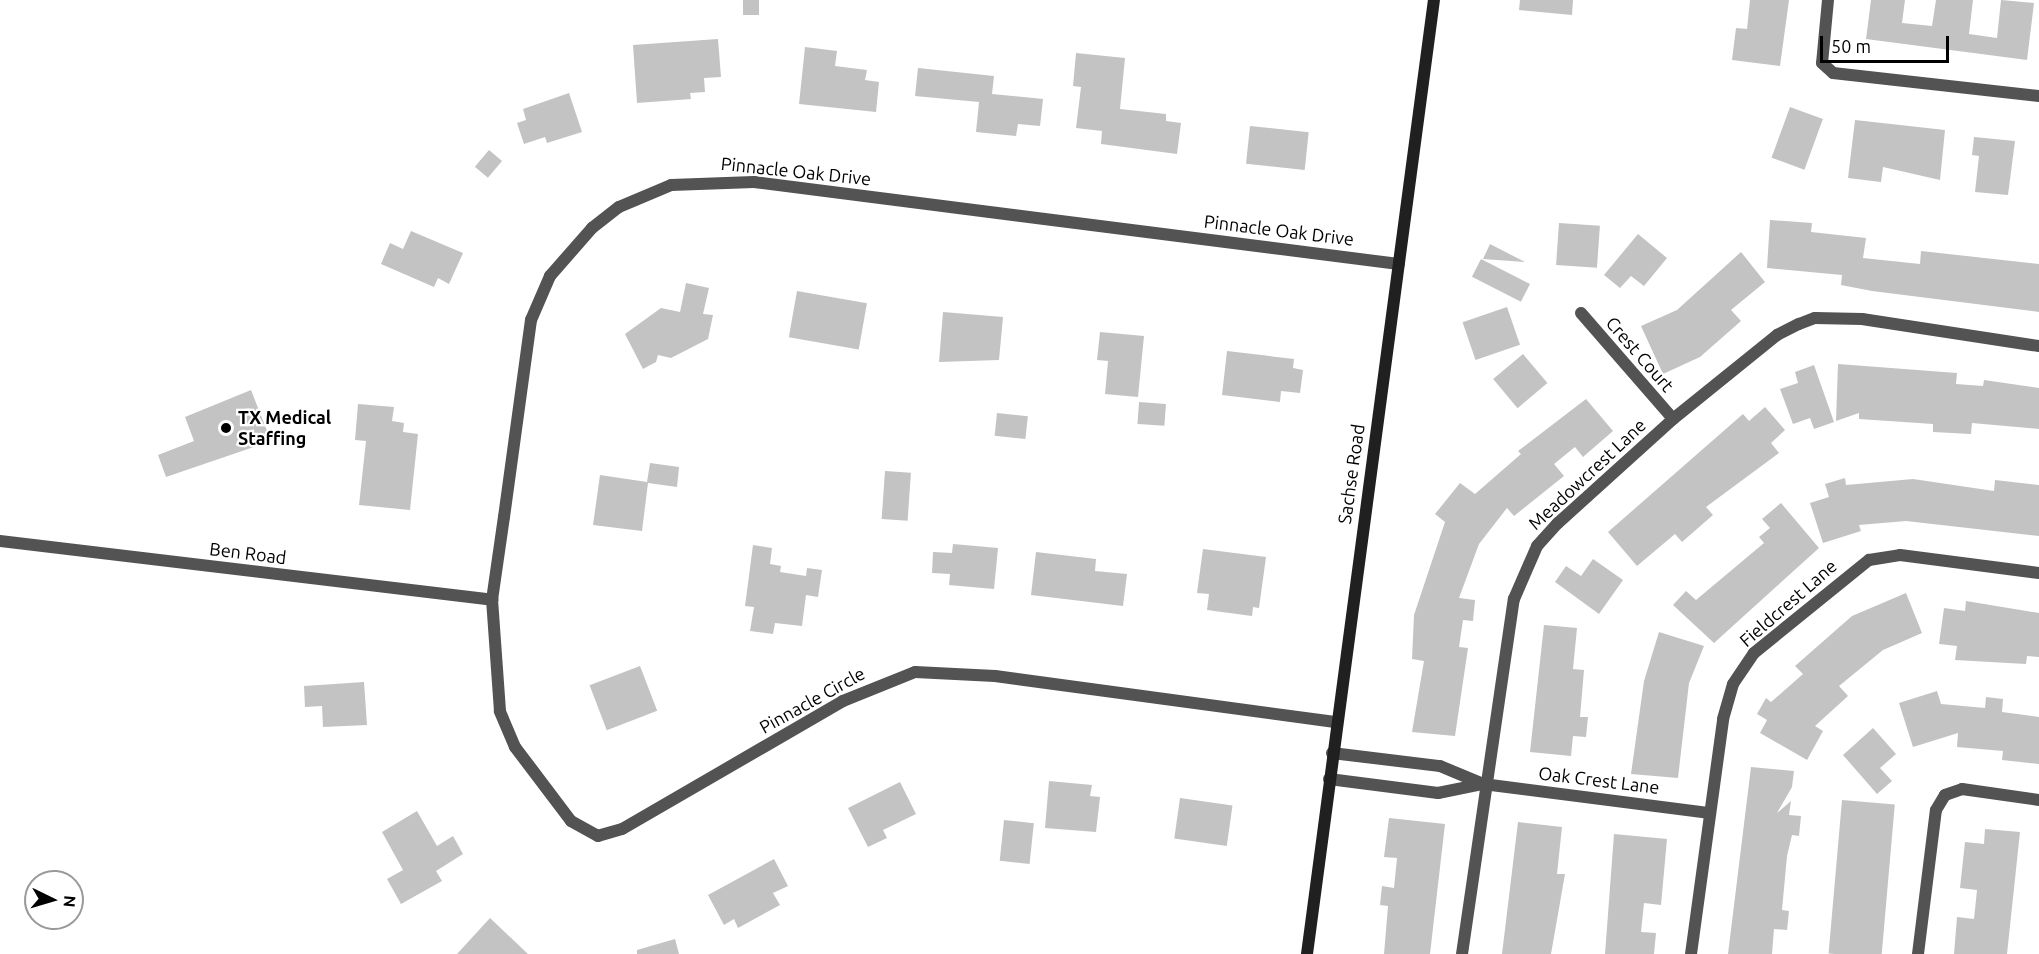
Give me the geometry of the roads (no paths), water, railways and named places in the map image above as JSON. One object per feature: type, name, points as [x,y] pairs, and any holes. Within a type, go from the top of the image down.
[{"type":"main road","name":"Sachse Road","points":[[1307,954],[1335,722],[1434,0]]},
{"type":"street","points":[[1828,0],[1822,63],[1833,73],[2039,96]]},
{"type":"street","name":"Pinnacle Oak Drive","points":[[492,600],[531,320],[550,276],[570,251],[592,228],[642,194],[671,185],[754,182],[1399,264]]},
{"type":"street","name":"Crest Court","points":[[1581,314],[1672,419]]},
{"type":"street","name":"Meadowcrest Lane","points":[[1462,954],[1483,784],[1492,756],[1514,598],[1536,546],[1672,419],[1777,334],[1815,318],[1862,319],[2039,346]]},
{"type":"street","name":"Ben Road","points":[[0,541],[492,600]]},
{"type":"street","name":"Fieldcrest Lane","points":[[1691,954],[1710,813],[1733,684],[1755,653],[1839,581],[1869,560],[1900,555],[2039,573]]},
{"type":"street","name":"Pinnacle Circle","points":[[492,600],[494,678],[515,747],[571,821],[598,836],[622,829],[843,701],[915,672],[994,676],[1335,722]]},
{"type":"street","name":"Oak Crest Lane","points":[[1332,753],[1440,766],[1483,784],[1710,813]]},
{"type":"street","name":"Oak Crest Lane","points":[[1329,779],[1438,793],[1483,784]]},
{"type":"street","points":[[1918,954],[1936,810],[1944,795],[1962,789],[2039,800]]},
{"type":"place","name":"TX Medical Staffing","points":[[226,428]]}]
